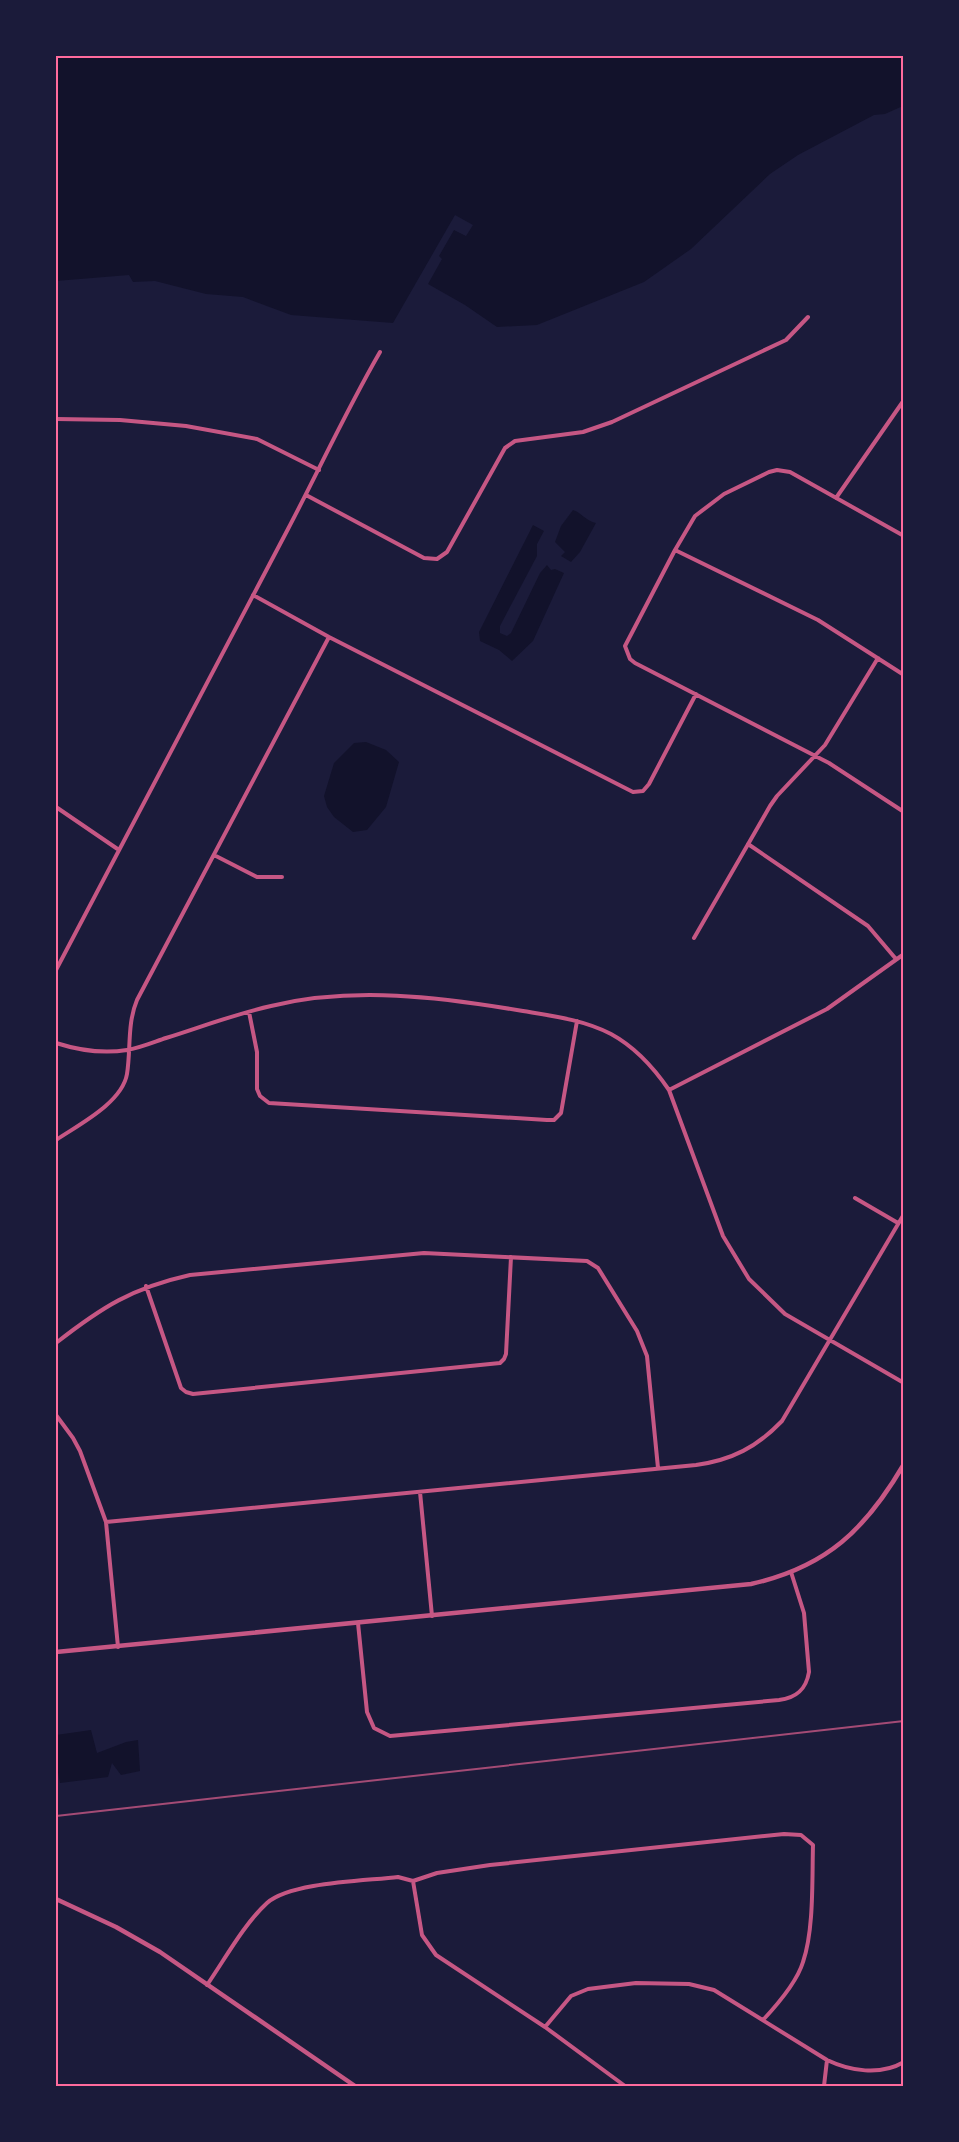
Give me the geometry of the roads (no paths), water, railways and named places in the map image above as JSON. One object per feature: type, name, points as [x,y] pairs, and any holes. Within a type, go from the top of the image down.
[{"type":"street","points":[[306,495],[424,558],[437,559],[447,552],[505,448],[510,443],[583,432],[612,422],[786,340],[808,317]]},
{"type":"street","points":[[56,970],[306,495],[361,384],[380,352]]},
{"type":"street","points":[[836,498],[903,400]]},
{"type":"street","points":[[56,419],[120,420],[164,424],[258,439],[319,470]]},
{"type":"street","points":[[903,536],[790,472],[777,470],[724,494],[695,516],[625,646],[635,663],[829,763],[903,812]]},
{"type":"street","points":[[675,550],[819,620],[903,675]]},
{"type":"street","points":[[253,595],[633,792],[646,788],[696,694]]},
{"type":"street","points":[[56,1140],[111,1101],[119,1092],[127,1075],[131,1018],[137,1000],[329,636]]},
{"type":"street","points":[[694,938],[777,796],[825,745],[878,658]]},
{"type":"street","points":[[56,807],[119,850]]},
{"type":"street","points":[[748,844],[859,919],[896,959]]},
{"type":"street","points":[[214,855],[257,878],[282,877]]},
{"type":"street","points":[[669,1090],[826,1009],[903,954]]},
{"type":"street","points":[[56,1043],[87,1051],[128,1050],[271,1005],[322,996],[367,994],[462,1001],[577,1021],[613,1035],[632,1048],[651,1066],[669,1090],[723,1236],[738,1264],[755,1287],[778,1309],[903,1383]]},
{"type":"street","points":[[249,1012],[257,1052],[258,1089],[260,1096],[269,1103],[547,1120],[554,1120],[561,1113],[577,1021]]},
{"type":"street","points":[[855,1198],[898,1223]]},
{"type":"street","points":[[106,1522],[722,1460],[762,1441],[782,1421],[903,1214]]},
{"type":"street","points":[[56,1343],[101,1309],[146,1286],[190,1275],[424,1252],[587,1261],[598,1268],[637,1331],[647,1356],[658,1468]]},
{"type":"street","points":[[146,1286],[181,1388],[193,1394],[500,1363],[506,1354],[511,1257]]},
{"type":"street","points":[[56,1415],[80,1451],[106,1522],[118,1647]]},
{"type":"street","points":[[56,1652],[739,1586],[791,1572],[826,1553],[851,1534],[876,1508],[903,1464]]},
{"type":"street","points":[[420,1492],[432,1616]]},
{"type":"street","points":[[358,1623],[368,1718],[378,1731],[395,1737],[787,1699],[800,1693],[808,1681],[809,1672],[804,1613],[791,1572]]},
{"type":"street","points":[[206,1985],[253,1918],[269,1901],[297,1889],[398,1877],[413,1881],[437,1873],[490,1864],[784,1834],[801,1835],[813,1845],[809,1941],[803,1965],[778,2003],[763,2020]]},
{"type":"street","points":[[413,1881],[422,1935],[436,1955],[545,2027],[626,2086]]},
{"type":"street","points":[[56,1899],[152,1947],[355,2086]]},
{"type":"street","points":[[545,2027],[571,1996],[588,1989],[636,1983],[688,1984],[714,1990],[843,2068],[871,2071],[897,2066],[903,2062]]},
{"type":"street","points":[[824,2086],[827,2060]]},
{"type":"railway","points":[[56,1816],[904,1721]]}]
